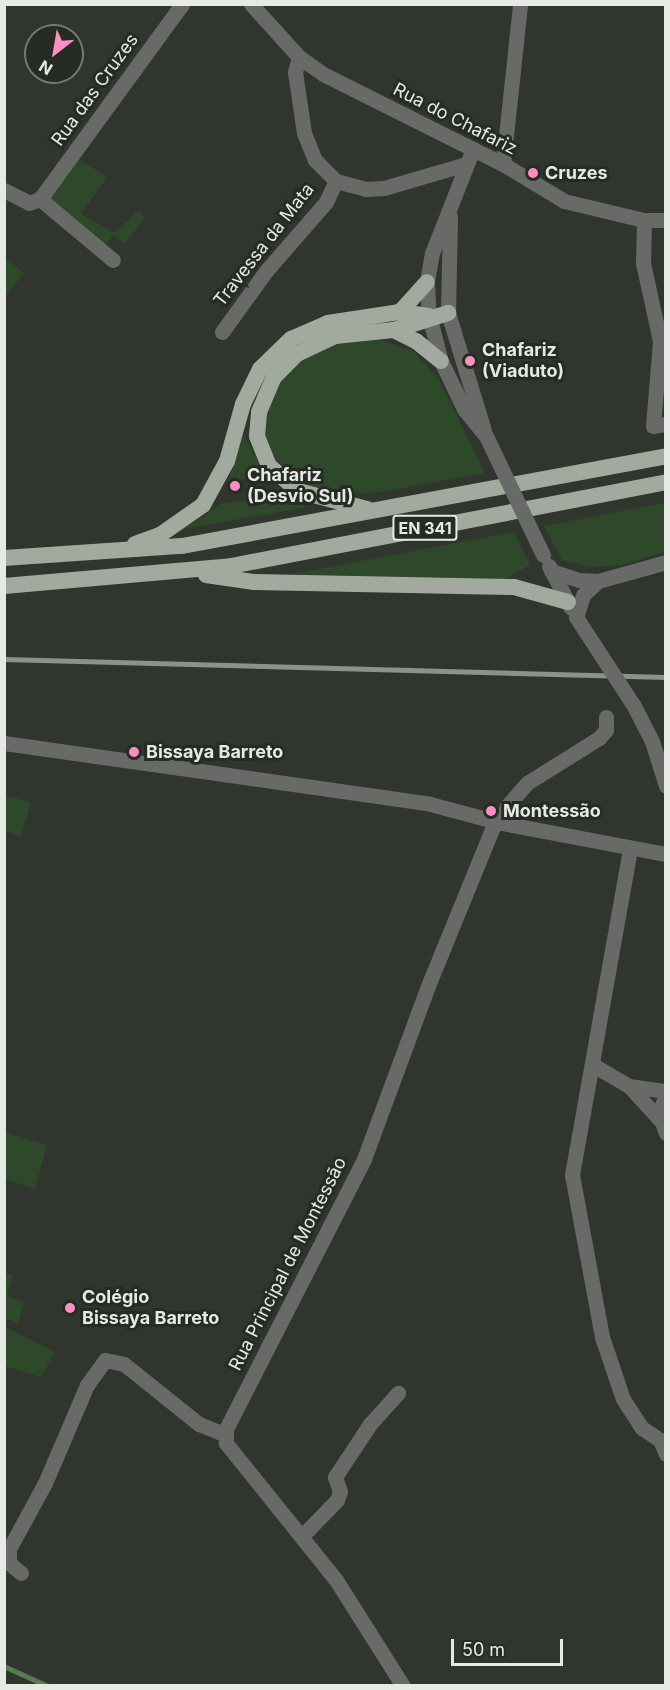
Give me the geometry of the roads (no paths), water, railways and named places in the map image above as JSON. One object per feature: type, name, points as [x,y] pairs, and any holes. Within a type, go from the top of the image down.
[{"type":"highway","points":[[400,312],[427,282]]},
{"type":"highway","points":[[115,552],[160,535],[203,505],[227,461],[243,404],[260,369],[291,339],[328,323],[400,312],[429,316]]},
{"type":"highway","points":[[375,511],[298,491],[269,466],[257,436],[259,412],[274,377],[297,354],[335,336],[394,330],[429,316],[448,313]]},
{"type":"highway","points":[[394,330],[416,341],[441,361]]},
{"type":"highway","name":"EN 341","points":[[4,558],[182,546],[666,456]]},
{"type":"highway","name":"EN 341","points":[[4,586],[184,573],[666,483]]},
{"type":"highway","points":[[184,573],[254,582],[514,587],[568,602]]},
{"type":"street","name":"Rua das Cruzes","points":[[40,199],[182,4]]},
{"type":"street","name":"Rua do Chafariz","points":[[251,4],[299,57],[323,74],[503,164],[564,201],[644,220],[666,220]]},
{"type":"street","points":[[503,164],[520,4]]},
{"type":"street","points":[[299,57],[295,72],[304,133],[315,160],[336,181],[366,189],[384,188],[466,164]]},
{"type":"street","points":[[473,149],[432,253],[427,282],[429,316],[441,361],[464,409],[486,436]]},
{"type":"street","name":"Travessa da Mata","points":[[222,332],[266,271],[326,202],[336,181]]},
{"type":"street","points":[[4,190],[28,203],[40,199],[113,260]]},
{"type":"street","points":[[450,212],[448,313],[486,436],[543,555],[576,617],[634,706],[652,741],[666,786]]},
{"type":"street","points":[[644,220],[644,272],[660,341],[653,426],[666,424]]},
{"type":"street","points":[[551,571],[579,580],[597,581],[666,562]]},
{"type":"street","points":[[568,602],[579,580]]},
{"type":"street","points":[[576,617],[583,595],[597,581]]},
{"type":"street","name":"Rua Principal de Montessão","points":[[226,1435],[287,1306],[364,1159],[428,986],[507,806],[527,783],[599,738],[606,730],[606,717]]},
{"type":"street","points":[[4,743],[430,804],[499,823],[666,854]]},
{"type":"street","points":[[630,849],[593,1065],[574,1153],[576,1211],[586,1242],[589,1283],[602,1337],[623,1399],[642,1428],[664,1445]]},
{"type":"street","points":[[593,1065],[629,1086],[663,1127]]},
{"type":"street","points":[[629,1086],[666,1091]]},
{"type":"street","points":[[663,1127],[666,1096]]},
{"type":"street","points":[[21,1573],[9,1563],[9,1548],[45,1483],[87,1385],[105,1360],[124,1364],[199,1424],[226,1435],[226,1443],[302,1536],[384,1650],[403,1686]]},
{"type":"street","points":[[302,1536],[337,1500],[340,1491],[334,1477],[370,1424],[398,1393]]},
{"type":"waterway","points":[[4,1666],[48,1686]]},
{"type":"railway","points":[[4,659],[666,677]]},
{"type":"place","name":"Cruzes","points":[[533,173]]},
{"type":"place","name":"Chafariz (Viaduto)","points":[[470,361]]},
{"type":"place","name":"Chafariz (Desvio Sul)","points":[[235,486]]},
{"type":"place","name":"Bissaya Barreto","points":[[134,752]]},
{"type":"place","name":"Montessão","points":[[491,811]]},
{"type":"place","name":"Colégio Bissaya Barreto","points":[[70,1308]]}]
